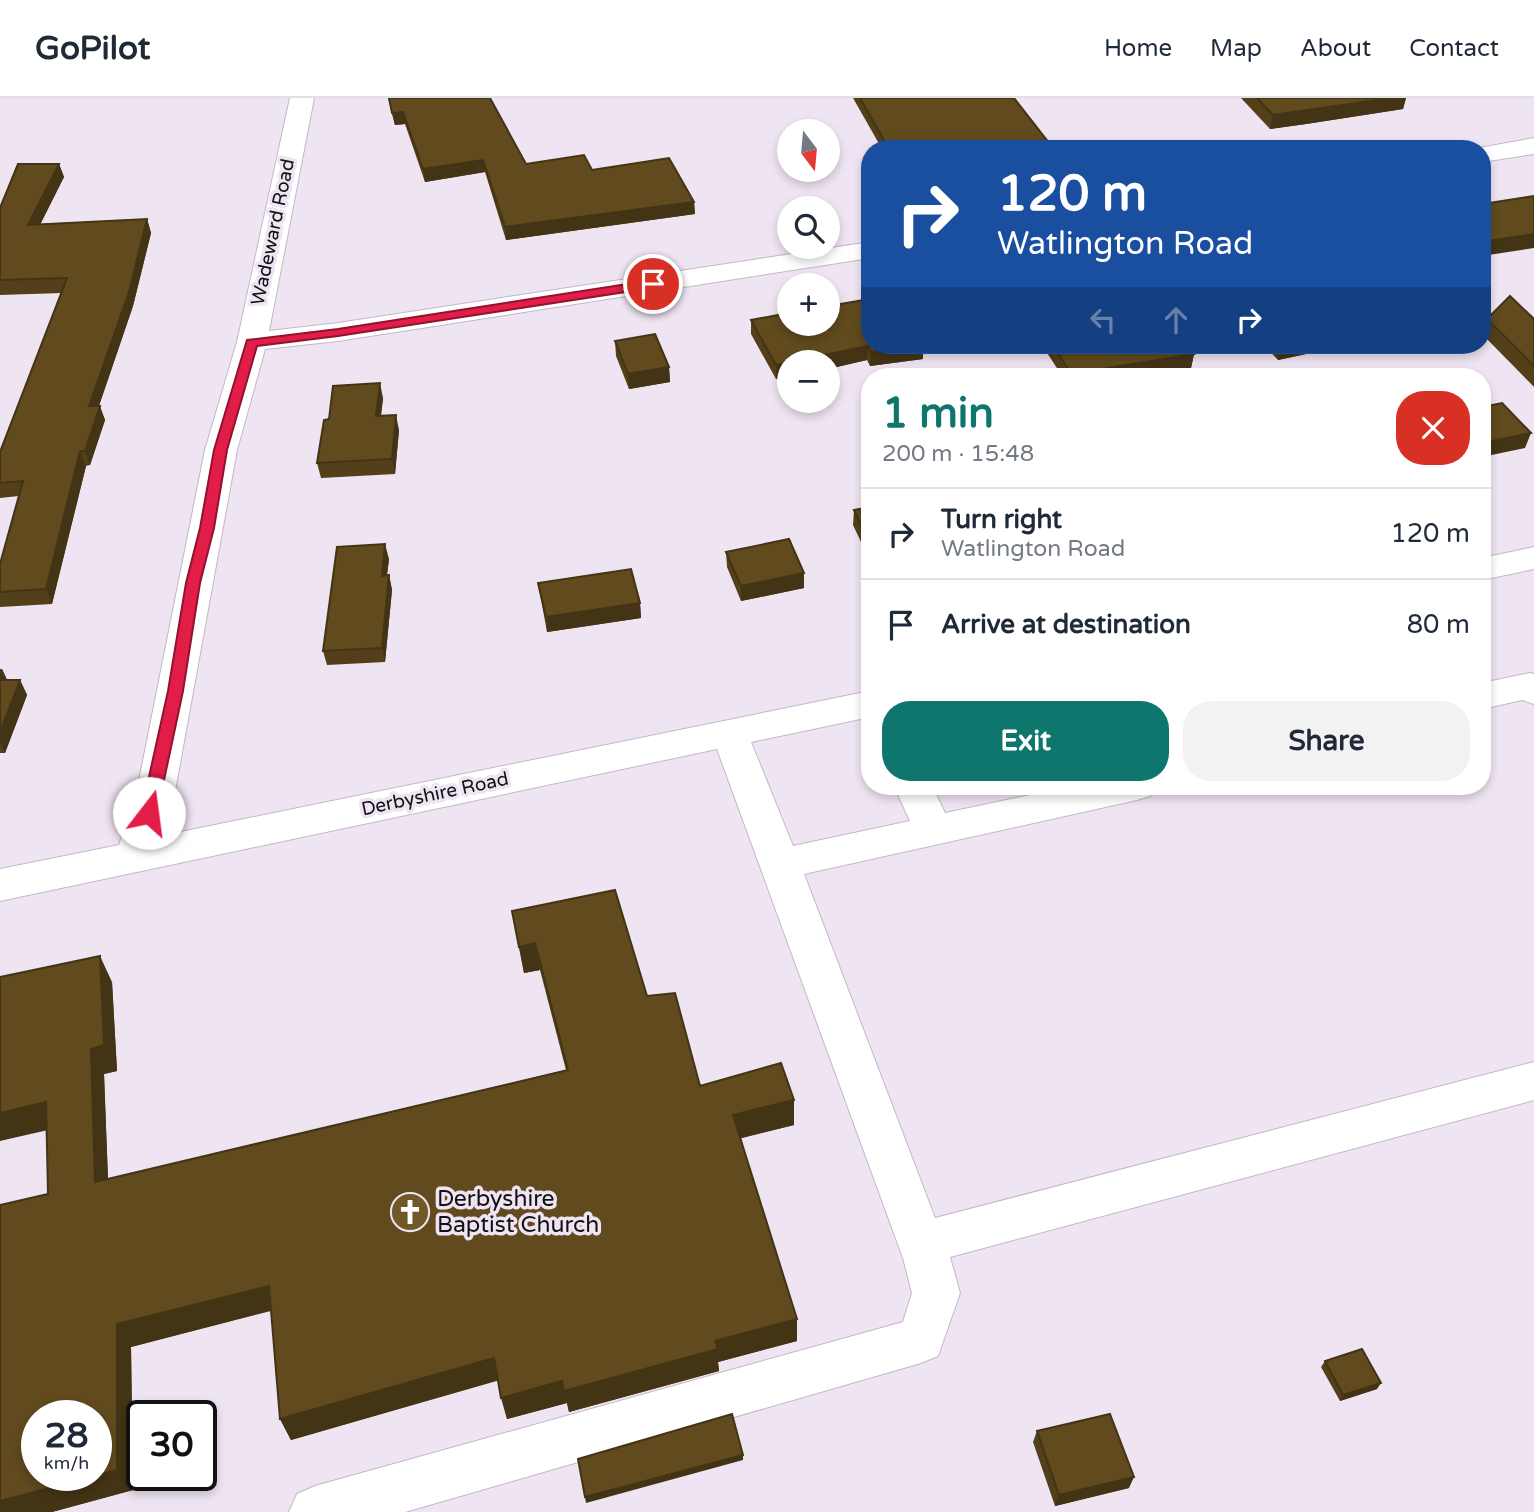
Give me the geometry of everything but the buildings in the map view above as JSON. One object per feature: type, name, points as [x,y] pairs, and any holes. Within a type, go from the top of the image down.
[{"type":"street","name":"Wadeward Road","points":[[135,857],[156,791],[220,450],[251,342],[302,98]]},
{"type":"street","points":[[1491,153],[1534,146]]},
{"type":"street","points":[[251,342],[338,332],[861,251]]},
{"type":"street","points":[[1491,567],[1534,558]]},
{"type":"street","points":[[1491,694],[1530,686],[1534,691]]},
{"type":"street","name":"Derbyshire Road","points":[[0,885],[861,706]]},
{"type":"street","points":[[315,1512],[921,1340],[936,1293],[921,1243],[729,733]]},
{"type":"street","points":[[917,795],[934,830]]},
{"type":"street","points":[[780,864],[1095,795]]},
{"type":"street","points":[[921,1243],[1534,1081]]},
{"type":"place","name":"Derbyshire Baptist Church","points":[[410,1212]]},
{"type":"route","points":[[149,813],[156,791],[181,666],[193,583],[207,528],[220,450],[251,342],[338,332],[653,284]]}]
